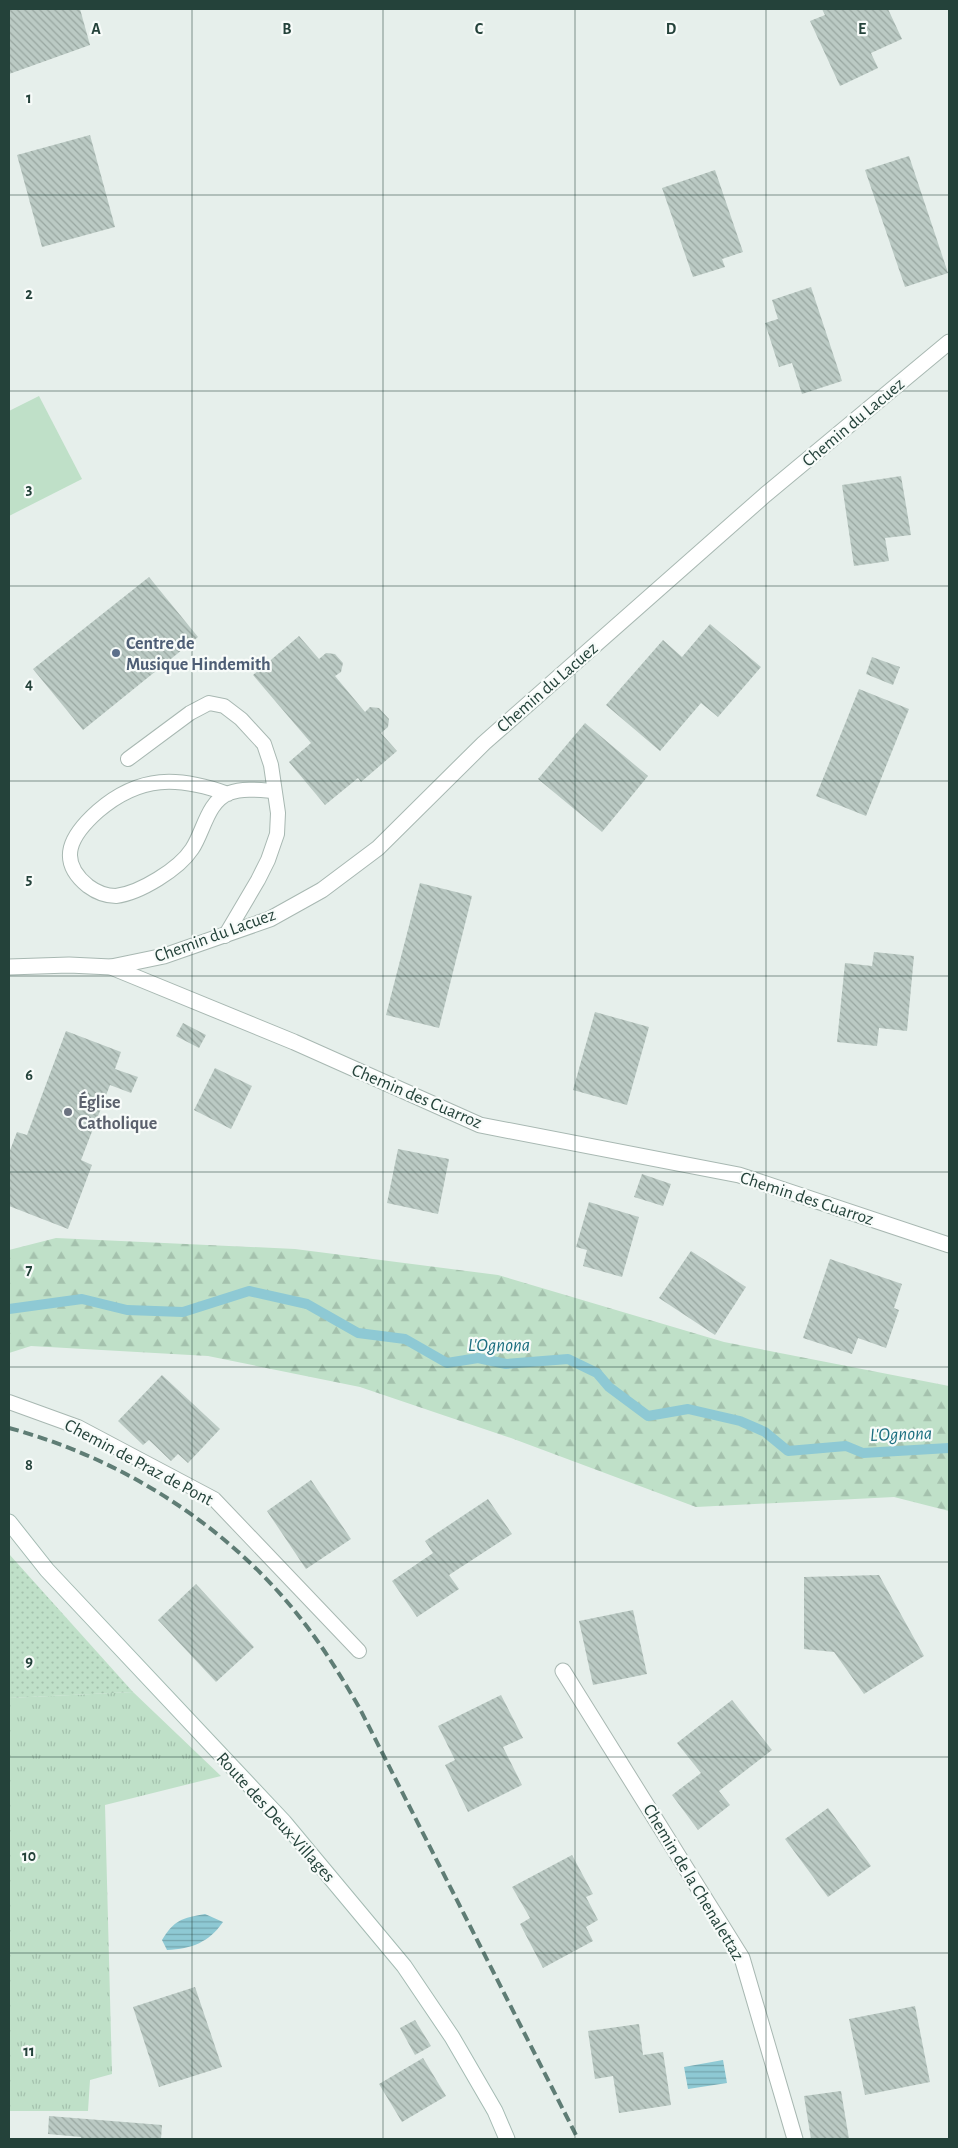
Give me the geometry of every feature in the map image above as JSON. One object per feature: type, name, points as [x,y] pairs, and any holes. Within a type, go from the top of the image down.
[{"type":"street","name":"Chemin du Lacuez","points":[[111,967],[164,956],[225,936],[270,919],[322,890],[378,848],[499,730],[765,496],[949,342]]},
{"type":"street","name":"Chemin des Cuarroz","points":[[9,967],[69,965],[111,967],[294,1042],[480,1126],[739,1175],[949,1245]]},
{"type":"street","name":"Route des Deux-Villages","points":[[9,1522],[47,1570],[284,1822],[404,1966],[452,2037],[495,2111],[507,2139]]},
{"type":"street","name":"Chemin de la Chenalettaz","points":[[563,1671],[742,1958],[795,2139]]},
{"type":"lane","points":[[128,760],[190,713],[208,703],[224,706],[241,719],[264,744],[271,765],[278,812],[277,834],[258,880],[225,936]]},
{"type":"lane","points":[[228,794],[204,785],[176,782],[150,782],[126,791],[98,811],[82,827],[69,853],[70,864],[79,878],[102,894],[116,896],[148,885],[178,865],[188,855],[200,836],[206,817],[219,801],[228,794],[245,790],[274,790]]},
{"type":"lane","name":"Chemin de Praz de Pont","points":[[9,1402],[78,1427],[214,1498],[359,1651]]},
{"type":"green space","points":[[39,396],[82,479],[9,516],[9,411]]},
{"type":"green space","points":[[56,1238],[295,1249],[498,1275],[724,1342],[949,1386],[949,1511],[894,1497],[696,1507],[511,1438],[360,1387],[208,1356],[31,1346],[9,1353],[9,1250]]},
{"type":"green space","points":[[9,1554],[133,1692],[9,1698]]},
{"type":"green space","points":[[133,1692],[221,1776],[105,1805],[112,2074],[90,2080],[88,2111],[9,2111],[9,1698]]},
{"type":"water","points":[[205,1914],[223,1922],[212,1935],[192,1946],[167,1950],[162,1940],[175,1924],[190,1917]]},
{"type":"water","points":[[723,2060],[727,2083],[688,2089],[684,2067]]},
{"type":"building","points":[[9,9],[80,9],[90,45],[9,74]]},
{"type":"building","points":[[822,9],[888,9],[902,39],[871,53],[878,68],[840,86],[810,21],[825,15]]},
{"type":"building","points":[[90,135],[115,227],[42,247],[17,155]]},
{"type":"building","points":[[909,156],[948,273],[905,287],[865,170]]},
{"type":"building","points":[[715,170],[743,252],[722,259],[725,267],[693,277],[662,188]]},
{"type":"building","points":[[811,287],[842,381],[802,394],[792,363],[779,367],[765,323],[778,319],[772,300]]},
{"type":"building","points":[[901,476],[911,535],[885,538],[889,561],[854,566],[842,485]]},
{"type":"building","points":[[149,577],[198,637],[83,730],[33,669]]},
{"type":"building","points":[[710,624],[761,667],[718,717],[701,703],[660,751],[606,705],[663,640],[682,657]]},
{"type":"building","points":[[299,636],[319,659],[326,653],[335,654],[343,663],[341,672],[335,676],[365,712],[370,707],[379,708],[389,719],[388,727],[381,733],[397,751],[361,782],[358,778],[325,805],[289,762],[311,743],[253,675]]},
{"type":"building","points":[[872,657],[900,667],[893,685],[866,674]]},
{"type":"building","points":[[859,689],[909,709],[866,816],[816,796]]},
{"type":"building","points":[[585,723],[648,776],[602,832],[538,779]]},
{"type":"building","points":[[420,883],[472,896],[439,1028],[386,1015]]},
{"type":"building","points":[[874,952],[914,956],[907,1031],[879,1028],[877,1046],[837,1042],[845,963],[872,966]]},
{"type":"building","points":[[595,1012],[649,1027],[627,1105],[573,1090]]},
{"type":"building","points":[[183,1023],[206,1035],[199,1048],[176,1036]]},
{"type":"building","name":"Église Catholique","points":[[66,1031],[121,1052],[115,1069],[138,1077],[131,1093],[110,1085],[81,1160],[92,1165],[68,1229],[9,1206],[9,1153],[17,1132],[27,1135]]},
{"type":"building","points":[[215,1068],[252,1086],[231,1129],[194,1110]]},
{"type":"building","points":[[398,1149],[449,1159],[438,1214],[387,1203]]},
{"type":"building","points":[[642,1174],[671,1184],[663,1206],[634,1197]]},
{"type":"building","points":[[589,1202],[639,1217],[622,1277],[583,1266],[587,1250],[576,1247]]},
{"type":"building","points":[[691,1251],[746,1287],[715,1335],[659,1298]]},
{"type":"building","points":[[830,1259],[902,1284],[894,1308],[899,1310],[886,1348],[858,1338],[852,1354],[803,1338]]},
{"type":"building","points":[[162,1375],[220,1429],[188,1463],[178,1454],[171,1461],[149,1440],[143,1445],[118,1421]]},
{"type":"building","points":[[311,1480],[351,1539],[306,1569],[267,1511]]},
{"type":"building","points":[[488,1499],[512,1534],[449,1575],[459,1589],[417,1617],[392,1581],[433,1553],[425,1541]]},
{"type":"building","points":[[879,1575],[924,1656],[864,1694],[834,1652],[804,1649],[804,1577]]},
{"type":"building","points":[[196,1584],[254,1647],[216,1682],[158,1620]]},
{"type":"building","points":[[633,1610],[647,1674],[593,1685],[579,1621]]},
{"type":"building","points":[[501,1695],[523,1738],[503,1747],[522,1785],[468,1812],[445,1765],[455,1760],[438,1726]]},
{"type":"building","points":[[732,1700],[772,1750],[719,1791],[730,1805],[698,1830],[672,1795],[701,1773],[677,1743]]},
{"type":"building","points":[[828,1808],[871,1866],[828,1897],[785,1839]]},
{"type":"building","points":[[572,1855],[593,1894],[586,1897],[598,1920],[586,1927],[593,1941],[543,1968],[520,1924],[530,1918],[512,1887]]},
{"type":"building","points":[[195,1987],[222,2067],[159,2087],[133,2007]]},
{"type":"building","points":[[915,2006],[930,2082],[865,2095],[849,2019]]},
{"type":"building","points":[[415,2020],[431,2046],[415,2055],[400,2028]]},
{"type":"building","points":[[639,2024],[643,2055],[663,2052],[671,2105],[619,2113],[613,2076],[595,2079],[588,2031]]},
{"type":"building","points":[[423,2058],[446,2096],[402,2122],[379,2084]]},
{"type":"building","points":[[841,2091],[849,2139],[811,2139],[804,2096]]},
{"type":"building","points":[[49,2116],[162,2125],[161,2139],[81,2139],[81,2137],[48,2134]]},
{"type":"waterway","name":"L'Ognona","points":[[9,1309],[82,1299],[127,1310],[183,1312],[249,1291],[307,1304],[358,1333],[405,1339],[447,1363],[478,1358],[506,1364],[568,1359],[597,1373],[609,1387],[648,1416],[688,1409],[740,1421],[765,1432],[788,1451],[846,1446],[863,1453],[949,1448]]},
{"type":"railway","points":[[9,1428],[52,1441],[94,1458],[134,1478],[173,1502],[210,1528],[244,1557],[276,1589],[305,1624],[333,1664],[359,1707],[578,2139]]},
{"type":"place","name":"Centre de Musique Hindemith","points":[[116,653]]},
{"type":"place","name":"Église Catholique","points":[[68,1112]]}]
